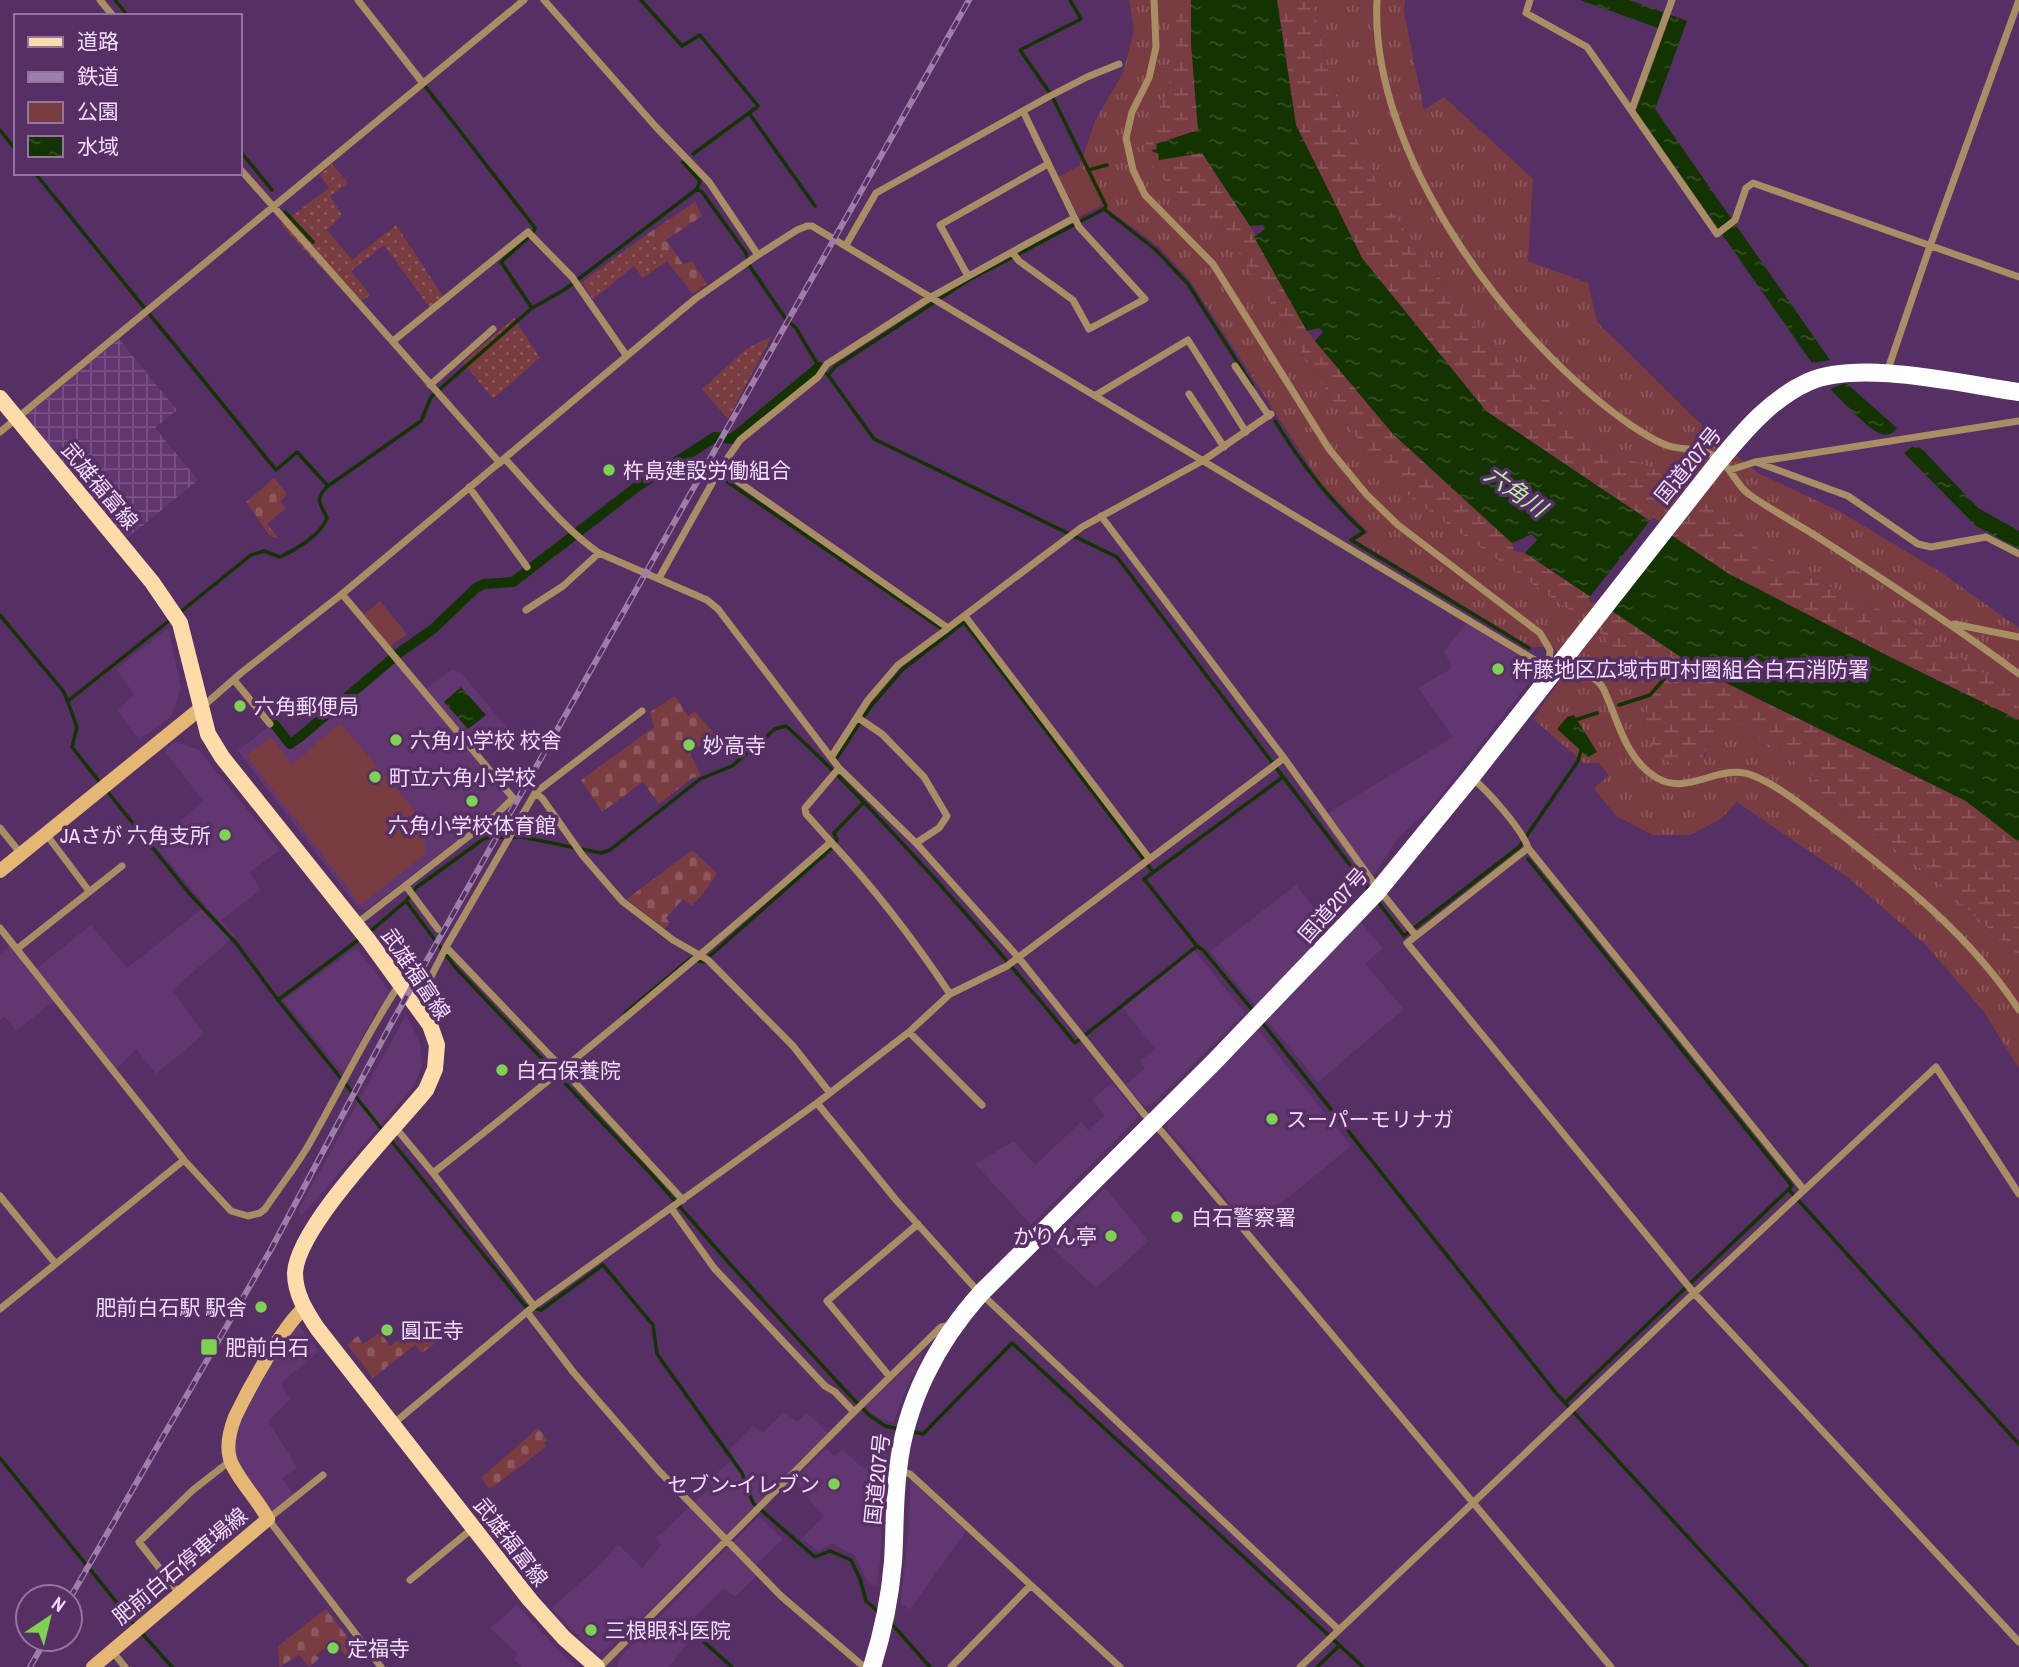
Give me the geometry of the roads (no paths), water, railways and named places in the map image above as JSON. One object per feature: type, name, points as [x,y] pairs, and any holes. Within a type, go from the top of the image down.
[{"type":"highway","name":"国道207号","points":[[872,1667],[887,1609],[893,1562],[898,1470],[905,1430],[927,1372],[955,1324],[981,1293],[1154,1124],[1375,894],[1720,467],[1753,422],[1778,401],[1808,382],[1845,372],[1887,373],[2019,391]]},
{"type":"main road","name":"武雄福富線","points":[[0,398],[152,582],[176,617],[208,734],[222,757],[362,932],[430,1025],[437,1045],[435,1069],[426,1090],[305,1241],[295,1274],[297,1291],[317,1328],[530,1600],[564,1638],[599,1667]]},
{"type":"main road","points":[[0,872],[201,708]]},
{"type":"main road","points":[[230,1460],[228,1443],[234,1419],[286,1328],[304,1308]]},
{"type":"main road","name":"肥前白石停車場線","points":[[93,1667],[268,1519],[230,1460]]},
{"type":"street","points":[[100,0],[111,14]]},
{"type":"street","points":[[358,0],[422,82]]},
{"type":"street","points":[[0,432],[524,0]]},
{"type":"street","points":[[544,0],[709,183],[755,257]]},
{"type":"street","points":[[1154,0],[1156,47],[1149,78],[1132,112],[1126,138],[1133,170],[1146,195],[1213,264],[1329,449],[1358,484],[1398,525],[1540,633],[1550,650],[1549,661],[1555,668]]},
{"type":"street","points":[[1377,0],[1378,47],[1384,82],[1403,141],[1420,178],[1489,286],[1535,342],[1587,393],[1656,440],[1670,446],[1702,450],[1746,493],[1951,623],[2019,674]]},
{"type":"street","points":[[1530,0],[1526,13],[1587,47],[1717,233],[1735,220],[1746,188],[1753,184],[2019,277]]},
{"type":"street","points":[[1632,109],[1672,0]]},
{"type":"street","points":[[1887,373],[2019,0]]},
{"type":"street","points":[[846,246],[876,193],[1087,77],[1119,64]]},
{"type":"street","points":[[1015,256],[1073,300],[1089,329],[1145,299],[1076,222],[1023,111]]},
{"type":"street","points":[[968,276],[940,225],[1048,163]]},
{"type":"street","points":[[242,171],[430,385],[570,530],[599,553],[707,600],[718,609],[835,765],[916,843],[1012,961],[1082,1037],[1611,1667]]},
{"type":"street","points":[[659,578],[720,469],[740,440],[818,377],[827,364],[936,299],[968,276],[1015,256],[1076,222]]},
{"type":"street","points":[[201,708],[342,594],[695,299],[743,264],[807,226],[936,299],[1533,659],[1562,672],[1575,667],[1586,672],[1602,686],[1631,755],[1658,779],[1674,785],[1699,781],[1732,770],[1754,776],[1807,808],[1891,874],[1950,927],[1986,965],[2019,1010]]},
{"type":"street","points":[[393,341],[528,232],[572,277],[626,355]]},
{"type":"street","points":[[430,385],[493,329]]},
{"type":"street","points":[[1096,395],[1188,340],[1246,432]]},
{"type":"street","points":[[720,469],[948,628],[1082,527],[1204,460],[1270,415],[1236,366]]},
{"type":"street","points":[[1189,394],[1224,447]]},
{"type":"street","points":[[1720,467],[2019,421]]},
{"type":"street","points":[[1755,462],[1848,496],[1918,544],[1931,547],[1986,537],[2019,554]]},
{"type":"street","points":[[469,488],[527,567]]},
{"type":"street","points":[[1101,516],[1282,759],[1375,894],[1413,932]]},
{"type":"street","points":[[526,610],[562,586],[599,553]]},
{"type":"street","points":[[342,594],[513,798],[496,816],[407,888],[362,932]]},
{"type":"street","points":[[965,615],[1146,860]]},
{"type":"street","points":[[1951,623],[2019,637]]},
{"type":"street","points":[[943,632],[898,665],[805,808],[806,814],[864,877],[921,950],[950,994]]},
{"type":"street","points":[[234,680],[270,724]]},
{"type":"street","points":[[417,1005],[444,951],[535,793],[642,711]]},
{"type":"street","points":[[861,719],[883,734],[924,777],[947,816],[939,828],[916,843]]},
{"type":"street","points":[[393,1424],[531,1309],[817,1103],[909,1032],[950,994],[1012,961],[1282,759]]},
{"type":"street","points":[[1471,777],[1484,787],[1799,1195]]},
{"type":"street","points":[[535,793],[542,798],[583,856],[622,901],[700,959],[793,1046],[830,1093]]},
{"type":"street","points":[[0,828],[21,854]]},
{"type":"street","points":[[46,834],[89,891]]},
{"type":"street","points":[[1526,843],[1413,932],[1407,943],[1690,1288],[2019,1642]]},
{"type":"street","points":[[433,1173],[700,959],[833,845]]},
{"type":"street","points":[[17,949],[122,866]]},
{"type":"street","points":[[407,888],[438,929]]},
{"type":"street","points":[[0,928],[184,1160],[231,1212],[248,1216],[260,1213],[306,1150],[378,1015],[401,984]]},
{"type":"street","points":[[444,951],[682,1201]]},
{"type":"street","points":[[909,1032],[982,1105]]},
{"type":"street","points":[[1300,1667],[1572,1411],[1690,1288],[1799,1195],[1936,1067],[2019,1194]]},
{"type":"street","points":[[817,1103],[918,1224],[981,1293],[1333,1636]]},
{"type":"street","points":[[391,1132],[433,1173],[574,1373],[651,1461],[781,1596],[864,1667]]},
{"type":"street","points":[[0,1308],[184,1160]]},
{"type":"street","points":[[0,1196],[55,1263]]},
{"type":"street","points":[[672,1207],[714,1268],[825,1386],[858,1408]]},
{"type":"street","points":[[890,1377],[827,1301],[918,1224]]},
{"type":"street","points":[[599,1667],[941,1327],[955,1324]]},
{"type":"street","points":[[179,1593],[139,1542],[193,1490],[230,1460]]},
{"type":"street","points":[[898,1470],[910,1474],[1120,1667]]},
{"type":"street","points":[[323,1475],[268,1519],[381,1667]]},
{"type":"street","points":[[410,1580],[473,1528]]},
{"type":"street","points":[[951,1667],[1030,1586]]},
{"type":"street","points":[[112,1650],[125,1667]]},
{"type":"water","name":"六角川","points":[[1191,0],[1277,0],[1296,125],[1362,258],[1486,411],[1729,574],[2019,720],[2019,842],[1966,801],[1702,671],[1525,553],[1537,540],[1532,534],[1512,543],[1393,434],[1315,341],[1323,332],[1319,328],[1307,331],[1254,237],[1265,229],[1263,225],[1250,226],[1202,153],[1159,160],[1158,153],[1152,150],[1157,149],[1156,144],[1198,130],[1191,43]]},
{"type":"water","points":[[1580,0],[1629,0],[1663,12],[1662,17],[1669,19],[1671,15],[1687,21],[1655,109],[1830,360],[1812,363],[1636,111],[1667,25],[1660,22],[1658,28]]},
{"type":"water","points":[[1846,383],[1897,428],[1891,434],[1880,434],[1872,429],[1830,389]]},
{"type":"water","points":[[1912,447],[1920,447],[1978,508],[2019,531],[2019,549],[1976,526],[1904,453]]},
{"type":"water","points":[[461,687],[486,715],[468,729],[444,702]]},
{"type":"water","points":[[1574,715],[1597,752],[1588,757],[1557,729],[1567,717]]},
{"type":"waterway","points":[[115,0],[126,14]]},
{"type":"waterway","points":[[641,0],[682,46],[700,35],[758,106],[749,113],[815,206]]},
{"type":"waterway","points":[[828,375],[836,366],[967,281],[1106,206],[1052,96],[1020,50],[1081,19],[1070,0]]},
{"type":"waterway","points":[[425,86],[535,228],[533,233]]},
{"type":"waterway","points":[[693,154],[749,113]]},
{"type":"waterway","points":[[0,130],[14,148]]},
{"type":"waterway","points":[[242,153],[272,190]]},
{"type":"waterway","points":[[683,162],[700,181],[697,189]]},
{"type":"waterway","points":[[1088,170],[1107,165]]},
{"type":"waterway","points":[[37,175],[276,470],[297,452],[328,486]]},
{"type":"waterway","points":[[179,613],[251,555],[264,551],[280,557],[313,536],[327,518],[320,498],[328,486],[421,421],[431,397],[532,308],[564,290],[697,189],[702,192],[746,253],[749,265],[785,318],[796,328],[819,367],[828,375],[874,439],[1117,557],[1371,893]]},
{"type":"waterway","points":[[1104,209],[1156,250],[1188,284],[1252,385]]},
{"type":"waterway","points":[[285,212],[313,242]]},
{"type":"waterway","points":[[528,238],[501,262],[532,308]]},
{"type":"waterway","points":[[275,725],[290,744],[399,653],[433,629],[476,588],[484,584],[513,582],[638,486],[715,437],[732,439],[819,367]]},
{"type":"waterway","points":[[1275,421],[1316,480],[1364,532],[1351,540],[1529,648]]},
{"type":"waterway","points":[[722,478],[945,631]]},
{"type":"waterway","points":[[0,615],[64,692],[77,727],[72,747],[102,785]]},
{"type":"waterway","points":[[68,701],[170,620]]},
{"type":"waterway","points":[[834,762],[871,706],[903,669],[964,622],[1153,872]]},
{"type":"waterway","points":[[1619,705],[1650,695],[1685,655]]},
{"type":"waterway","points":[[1575,720],[1597,713]]},
{"type":"waterway","points":[[367,934],[406,901],[417,887],[485,838],[522,837],[601,853],[610,850],[700,779],[732,766],[775,729],[786,726],[820,757],[914,856],[996,948],[1075,1043],[1197,946]]},
{"type":"waterway","points":[[1378,902],[1404,936],[1519,847],[1578,761],[1582,747]]},
{"type":"waterway","points":[[1254,1012],[1144,879],[1283,777]]},
{"type":"waterway","points":[[107,791],[189,893],[236,943],[278,1000],[361,938]]},
{"type":"waterway","points":[[625,1013],[691,958],[703,962],[832,848],[837,840],[834,833],[864,802]]},
{"type":"waterway","points":[[1528,859],[1792,1186],[1565,1403]]},
{"type":"waterway","points":[[406,901],[455,967],[652,1175],[840,1385],[869,1415],[885,1426],[899,1429]]},
{"type":"waterway","points":[[278,1000],[384,1132]]},
{"type":"waterway","points":[[1261,1021],[1556,1393],[1807,1667]]},
{"type":"waterway","points":[[389,1138],[525,1306],[541,1310],[603,1265],[653,1325],[657,1354],[742,1473],[753,1503],[815,1557],[830,1551],[851,1560],[866,1601],[880,1613]]},
{"type":"waterway","points":[[1789,1190],[2019,1444]]},
{"type":"waterway","points":[[910,1431],[923,1434],[1012,1343],[1363,1667]]},
{"type":"waterway","points":[[0,1458],[135,1625]]},
{"type":"waterway","points":[[891,1623],[930,1667]]},
{"type":"waterway","points":[[140,1631],[172,1667]]},
{"type":"waterway","points":[[704,1642],[732,1667]]},
{"type":"waterway","points":[[1317,1667],[1340,1645]]},
{"type":"railway","points":[[79,1583],[270,1251],[391,1024],[969,0]]},
{"type":"railway","points":[[30,1667],[38,1653]]},
{"type":"place","name":"杵島建設労働組合","points":[[609,470]]},
{"type":"place","name":"杵藤地区広域市町村圏組合白石消防署","points":[[1498,669]]},
{"type":"place","name":"六角郵便局","points":[[240,706]]},
{"type":"place","name":"六角小学校 校舎","points":[[396,740]]},
{"type":"place","name":"妙高寺","points":[[689,745]]},
{"type":"place","name":"町立六角小学校","points":[[375,777]]},
{"type":"place","name":"六角小学校体育館","points":[[472,801]]},
{"type":"place","name":"JAさが 六角支所","points":[[225,835]]},
{"type":"place","name":"白石保養院","points":[[502,1070]]},
{"type":"place","name":"スーパーモリナガ","points":[[1272,1119]]},
{"type":"place","name":"白石警察署","points":[[1177,1217]]},
{"type":"place","name":"かりん亭","points":[[1111,1236]]},
{"type":"place","name":"肥前白石駅 駅舎","points":[[261,1307]]},
{"type":"place","name":"圓正寺","points":[[387,1330]]},
{"type":"place","name":"肥前白石","points":[[209,1347]]},
{"type":"place","name":"セブン-イレブン","points":[[834,1484]]},
{"type":"place","name":"三根眼科医院","points":[[591,1630]]},
{"type":"place","name":"定福寺","points":[[333,1648]]}]
